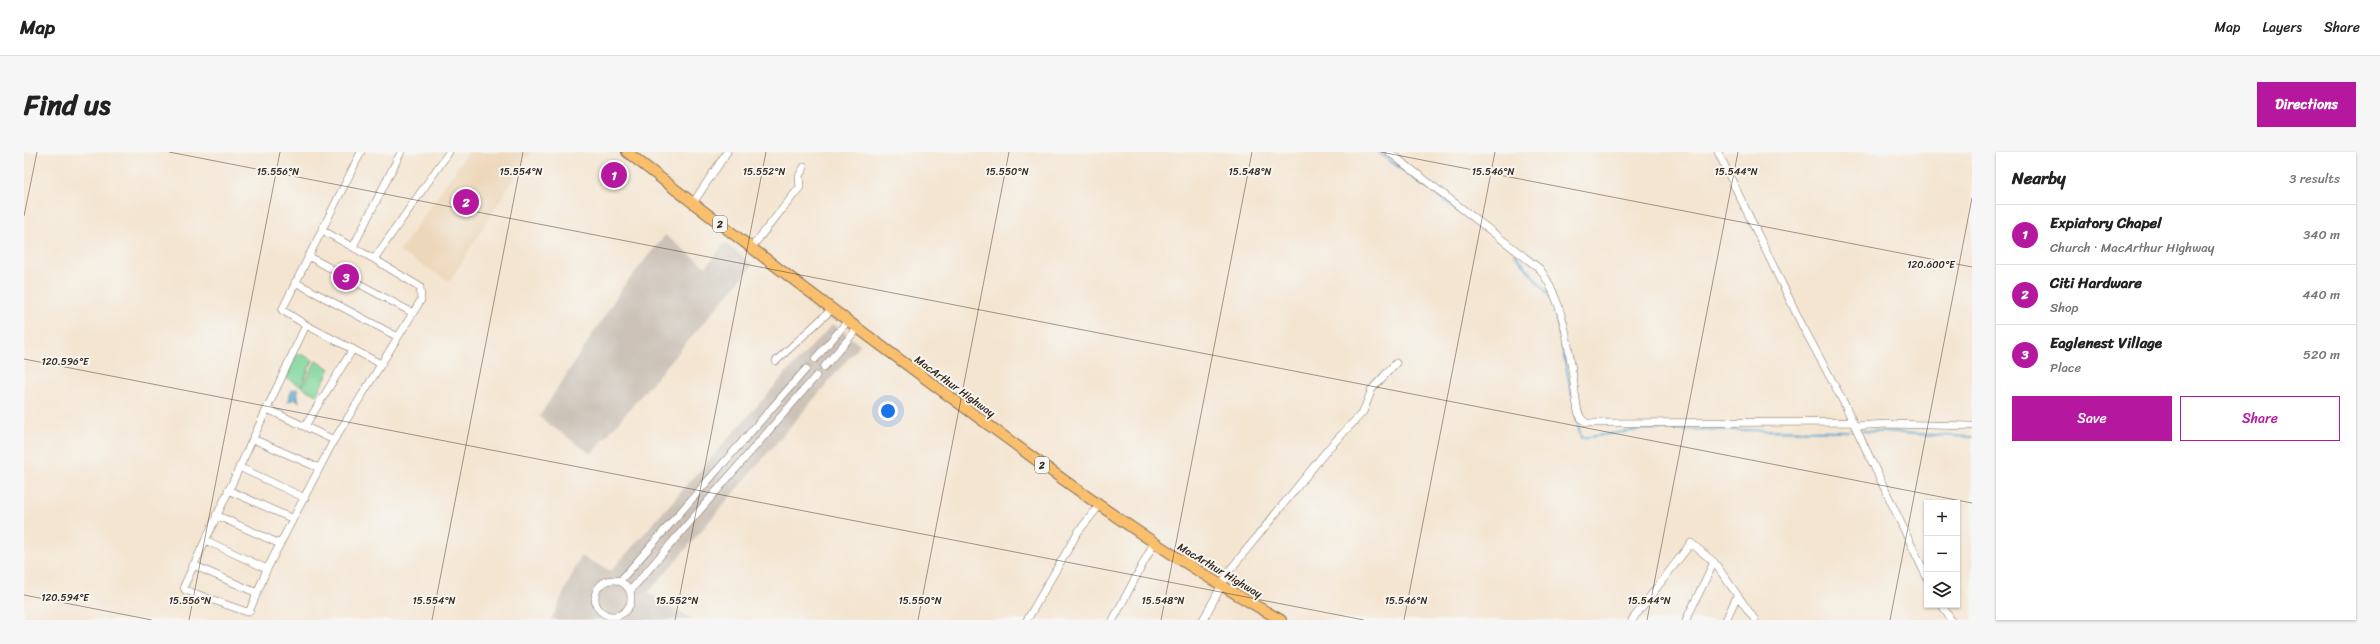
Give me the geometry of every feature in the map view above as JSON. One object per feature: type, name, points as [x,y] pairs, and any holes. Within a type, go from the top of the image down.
[{"type":"highway","name":"MacArthur Highway","points":[[627,152],[831,310],[1099,506],[1154,544],[1221,586],[1281,620]]},
{"type":"street","points":[[361,152],[282,310],[306,325],[381,364]]},
{"type":"street","points":[[353,247],[401,152]]},
{"type":"street","points":[[374,259],[449,152]]},
{"type":"street","points":[[693,203],[727,152]]},
{"type":"street","points":[[1388,152],[1540,269],[1554,291],[1568,349],[1578,412],[1586,423],[1887,424],[1972,426]]},
{"type":"street","points":[[1718,152],[1802,325],[1854,424],[1924,572]]},
{"type":"street","points":[[751,248],[800,187],[799,176],[804,167]]},
{"type":"street","points":[[306,325],[184,586],[185,590],[247,612],[250,610],[267,569],[334,440],[421,300],[420,287],[322,230]]},
{"type":"street","points":[[308,256],[413,313]]},
{"type":"street","points":[[295,282],[398,337]]},
{"type":"street","points":[[776,361],[831,310]]},
{"type":"street","points":[[815,359],[847,322]]},
{"type":"street","points":[[824,367],[857,329]]},
{"type":"street","points":[[305,426],[353,349]]},
{"type":"street","points":[[1203,620],[1220,593],[1221,586],[1230,570],[1328,449],[1363,412],[1372,389],[1396,363]]},
{"type":"street","points":[[620,581],[806,369]]},
{"type":"street","points":[[630,591],[816,376]]},
{"type":"street","points":[[267,409],[334,440]]},
{"type":"street","points":[[757,425],[768,432]]},
{"type":"street","points":[[253,439],[319,468]]},
{"type":"street","points":[[239,467],[305,498]]},
{"type":"street","points":[[715,474],[725,482]]},
{"type":"street","points":[[228,490],[293,519]]},
{"type":"street","points":[[1027,620],[1078,532],[1099,506]]},
{"type":"street","points":[[216,516],[280,544]]},
{"type":"street","points":[[671,524],[681,533]]},
{"type":"street","points":[[205,540],[267,569]]},
{"type":"street","points":[[1113,620],[1154,544]]},
{"type":"street","points":[[1632,620],[1688,544],[1694,544],[1714,562],[1755,620]]},
{"type":"street","points":[[1686,620],[1714,562]]},
{"type":"street","points":[[193,566],[257,593]]},
{"type":"street","points":[[606,581],[620,581],[624,583],[630,591],[632,600],[628,609],[620,615],[611,618],[598,607],[595,597],[598,588],[606,581]]},
{"type":"street","points":[[1726,620],[1737,596]]},
{"type":"street","points":[[1944,608],[1951,620]]},
{"type":"shaded area","points":[[468,152],[530,152],[450,281],[399,252]]},
{"type":"shaded area","points":[[665,235],[706,267],[725,243],[753,265],[591,454],[539,417],[623,287]]},
{"type":"shaded area","points":[[833,324],[860,345],[648,593],[693,620],[551,620],[581,556],[611,571],[787,372]]},
{"type":"green space","points":[[298,353],[313,360],[301,386],[286,378]]},
{"type":"green space","points":[[316,361],[330,369],[316,395],[302,387]]},
{"type":"water","points":[[297,389],[299,402],[294,399],[287,402],[292,390]]},
{"type":"waterway","points":[[1378,152],[1463,214]]},
{"type":"waterway","points":[[1514,253],[1552,299],[1572,395]]},
{"type":"waterway","points":[[1576,415],[1581,438],[1646,429],[1848,431]]},
{"type":"waterway","points":[[1863,431],[1972,437]]},
{"type":"tunnel","points":[[806,369],[815,359]]},
{"type":"place","name":"Expiatory Chapel","points":[[614,175]]},
{"type":"place","name":"Citi Hardware","points":[[466,202]]},
{"type":"place","name":"Eaglenest Village","points":[[346,277]]}]
